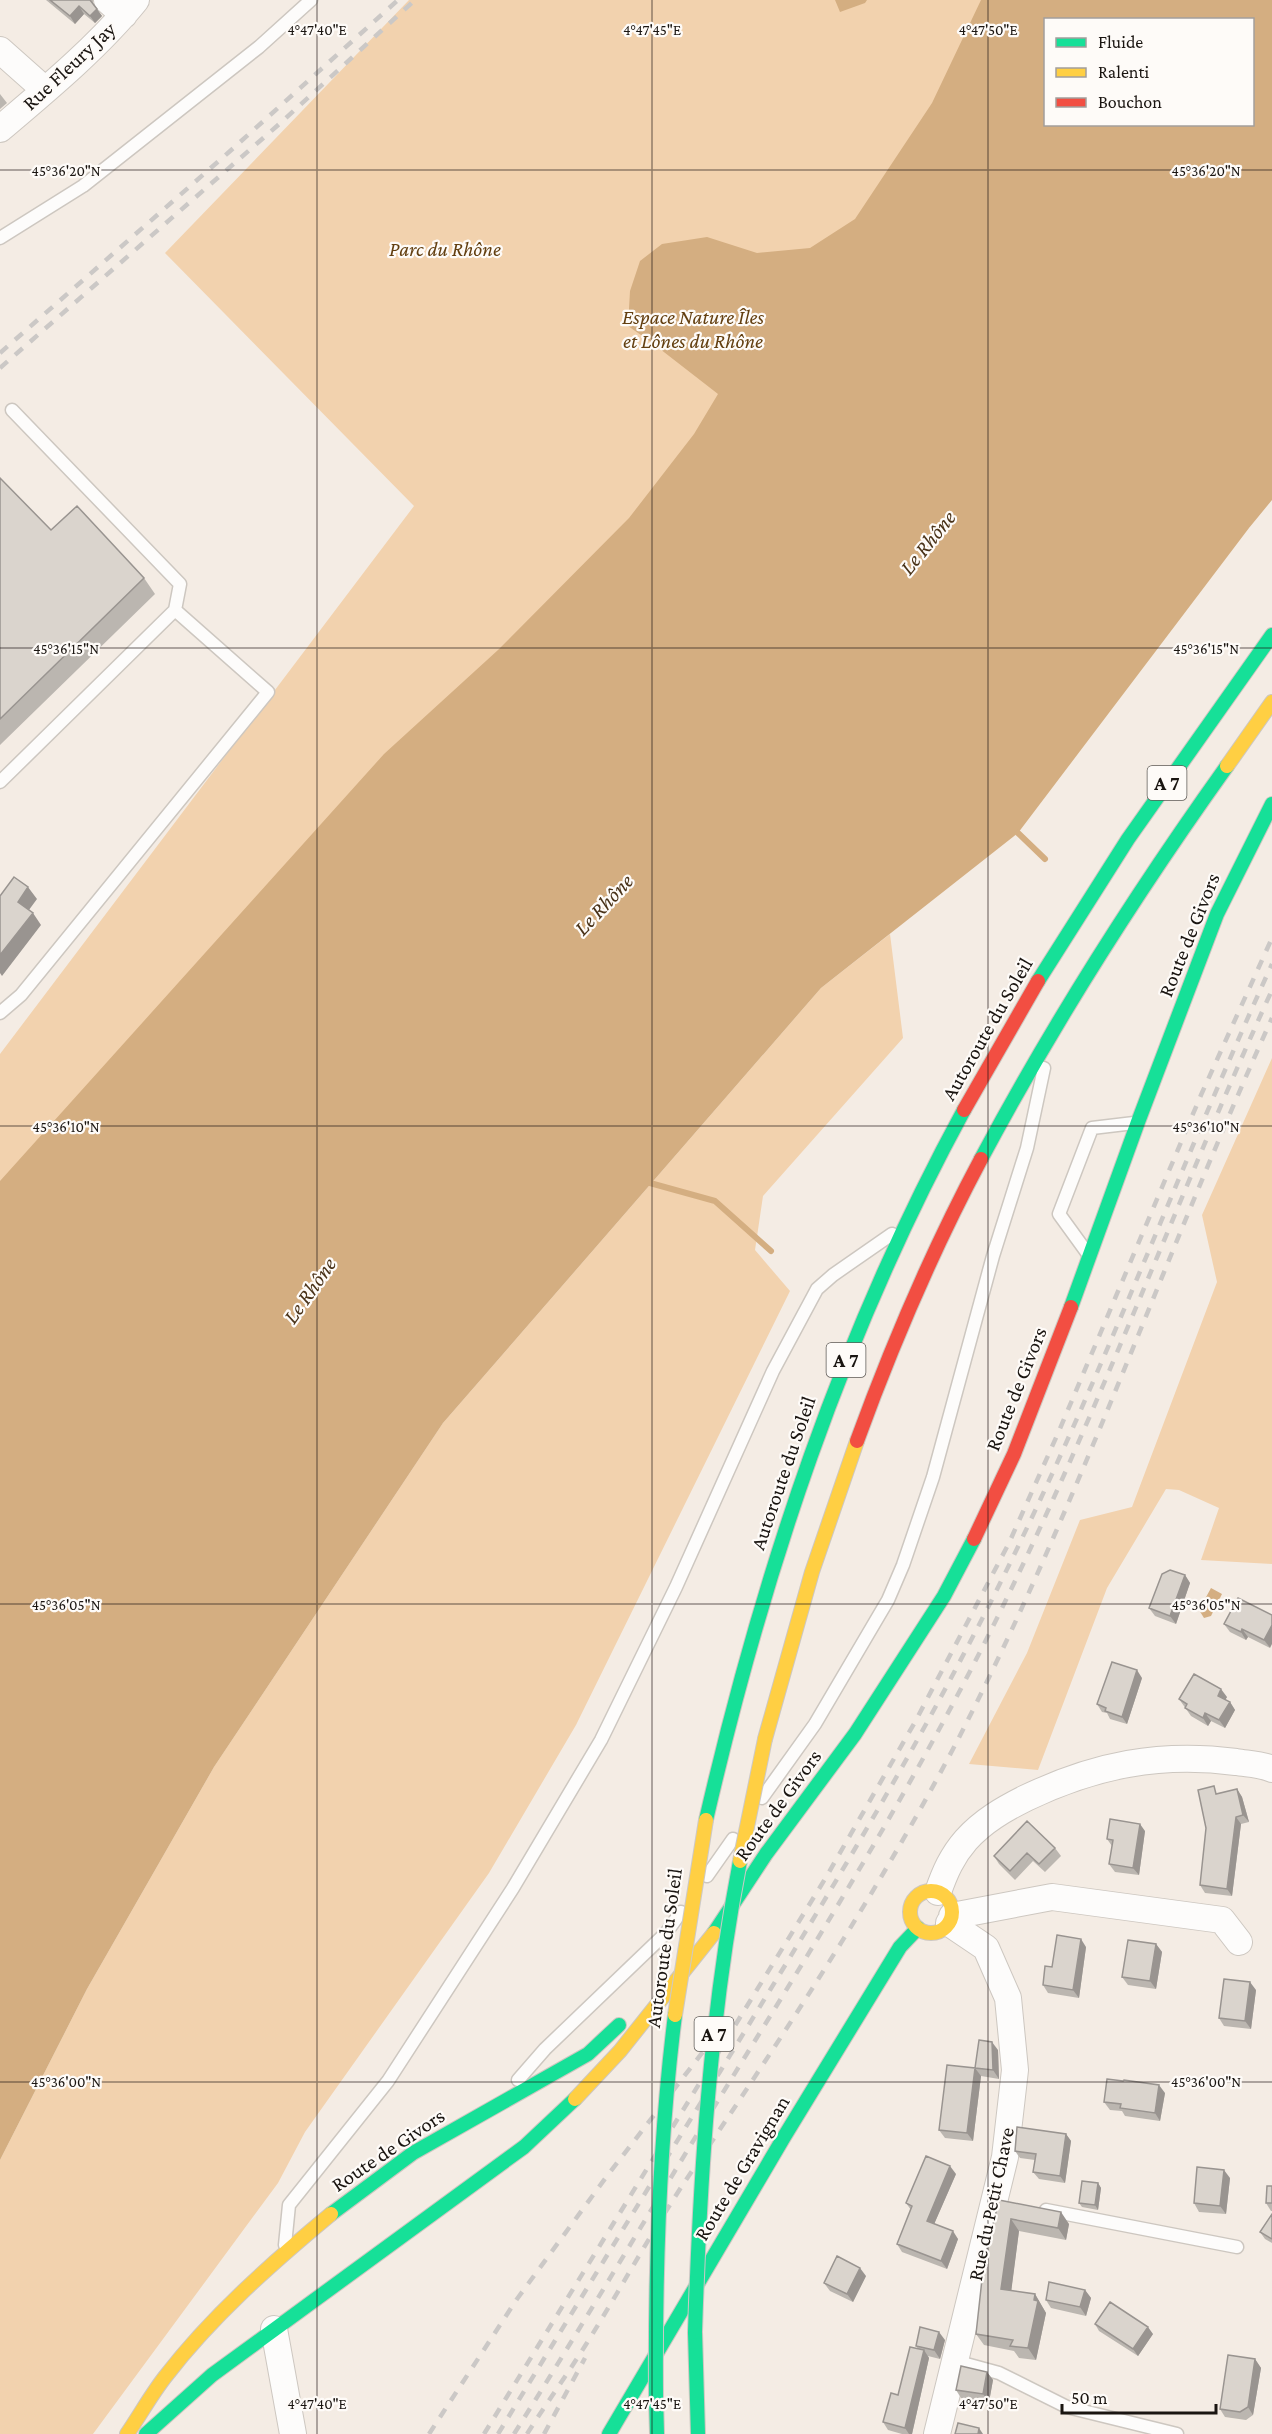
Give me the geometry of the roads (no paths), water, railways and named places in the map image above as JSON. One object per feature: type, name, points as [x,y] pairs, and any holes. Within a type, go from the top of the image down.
[{"type":"main road","name":"Autoroute du Soleil","points":[[657,2434],[656,2256],[665,2109],[682,1961],[706,1820],[732,1711],[763,1597],[788,1518],[841,1373],[905,1225],[957,1122],[1036,984],[1120,851],[1209,721],[1272,635]]},
{"type":"main road","name":"A 7","points":[[698,2434],[695,2332],[701,2163],[712,2043],[728,1926],[765,1740],[795,1625],[822,1537],[877,1386],[926,1272],[979,1162],[1052,1031],[1153,874],[1272,702]]},
{"type":"main road","name":"Route de Givors","points":[[146,2434],[272,2321],[524,2147],[557,2117],[620,2051],[708,1942],[766,1854],[855,1734],[944,1596],[981,1526],[1014,1454],[1090,1257],[1138,1122],[1217,914],[1272,804]]},
{"type":"main road","points":[[923,1892],[938,1892],[950,1902],[950,1920],[940,1931],[930,1933],[918,1928],[913,1922],[910,1910],[914,1899],[923,1892]]},
{"type":"main road","name":"Route de Gravignan","points":[[609,2434],[784,2137],[900,1947],[918,1928]]},
{"type":"main road","name":"Route de Givors","points":[[127,2434],[165,2377],[216,2319],[284,2253],[353,2196],[413,2153],[588,2054],[708,1942]]},
{"type":"main road","points":[[534,2084],[549,2094],[557,2117]]},
{"type":"main road","points":[[276,2282],[280,2272],[323,2232],[353,2196]]},
{"type":"street","name":"Rue Fleury Jay","points":[[0,129],[45,90],[122,5]]},
{"type":"street","points":[[0,51],[45,90]]},
{"type":"street","points":[[938,1892],[947,1866],[967,1839],[996,1814],[1055,1784],[1091,1772],[1141,1761],[1200,1757],[1272,1768]]},
{"type":"street","points":[[950,1920],[1052,1897],[1222,1920],[1239,1942]]},
{"type":"street","name":"Rue du Petit Chave","points":[[937,2434],[1000,2201],[1015,2070],[1008,1998],[986,1948],[950,1920]]},
{"type":"street","points":[[272,2321],[293,2434]]},
{"type":"lane","points":[[0,238],[83,186],[259,47],[311,0]]},
{"type":"lane","points":[[0,782],[175,610],[180,584],[12,411]]},
{"type":"lane","points":[[0,1013],[21,995],[268,692],[175,610]]},
{"type":"lane","points":[[496,2106],[545,2049],[666,1933],[815,1724],[888,1600],[907,1554],[933,1477],[993,1256],[1027,1148],[1052,1031]]},
{"type":"lane","points":[[1090,1257],[1059,1214],[1092,1128],[1138,1122]]},
{"type":"lane","points":[[284,2253],[289,2205],[388,2081],[513,1888],[601,1740],[676,1587],[773,1371],[817,1289],[833,1275],[905,1225]]},
{"type":"lane","points":[[1029,2207],[1237,2247]]},
{"type":"lane","points":[[955,2361],[999,2373],[1067,2407],[1177,2434]]},
{"type":"water","points":[[835,0],[867,0],[865,3],[840,12]]},
{"type":"water","name":"Le Rhône","points":[[981,0],[1272,0],[1272,500],[1018,833],[821,988],[443,1423],[214,1767],[87,1989],[0,2160],[0,1181],[384,754],[498,650],[629,518],[694,434],[718,394],[628,326],[630,291],[640,261],[662,244],[707,237],[757,253],[810,248],[855,219],[932,103]]},
{"type":"water","points":[[1211,1588],[1222,1594],[1211,1616],[1204,1618],[1199,1610]]},
{"type":"waterway","points":[[1018,833],[1045,859]]},
{"type":"waterway","points":[[650,1183],[715,1201],[771,1251]]},
{"type":"railway","points":[[0,353],[398,0]]},
{"type":"railway","points":[[0,368],[277,126],[415,0]]},
{"type":"railway","points":[[484,2434],[825,1879],[915,1722],[1009,1543],[1059,1431],[1201,1095],[1272,938]]},
{"type":"railway","points":[[498,2434],[817,1912],[880,1806],[969,1644],[1011,1561],[1089,1392],[1272,964]]},
{"type":"railway","points":[[514,2434],[810,1952],[951,1707],[984,1644],[1061,1482],[1272,990]]},
{"type":"railway","points":[[527,2434],[585,2346],[680,2190],[829,1962],[893,1857],[953,1749],[998,1660],[1079,1478],[1272,1018]]},
{"type":"railway","points":[[429,2434],[517,2299],[607,2176],[733,2013]]},
{"type":"railway","points":[[544,2434],[585,2358]]},
{"type":"park label","name":"Parc du Rhône","points":[[445,249]]},
{"type":"park label","name":"Espace Nature Îles et Lônes du Rhône","points":[[693,329]]}]
